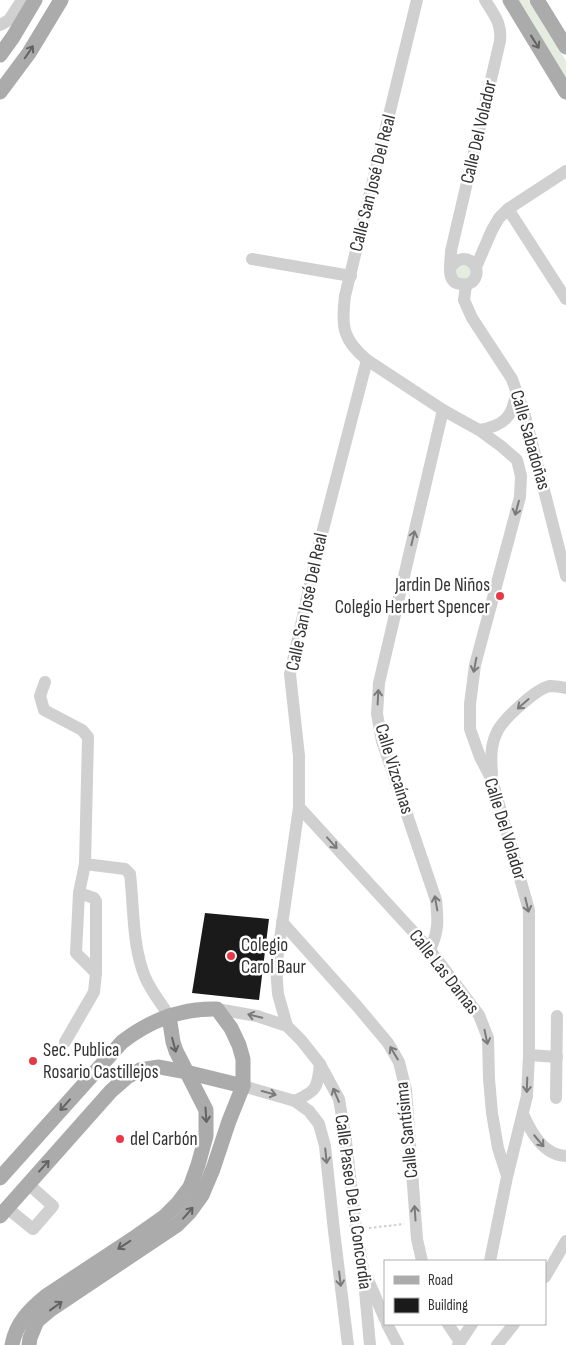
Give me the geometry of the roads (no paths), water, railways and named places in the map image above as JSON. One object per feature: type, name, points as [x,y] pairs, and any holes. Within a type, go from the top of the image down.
[{"type":"main road","points":[[0,55],[14,37],[21,9],[35,0]]},
{"type":"main road","points":[[0,92],[29,53],[58,5],[39,0]]},
{"type":"main road","points":[[510,0],[564,85]]},
{"type":"main road","points":[[537,0],[566,48]]},
{"type":"main road","points":[[21,9],[45,28]]},
{"type":"main road","points":[[0,1178],[122,1042],[136,1031],[170,1016],[206,1008],[217,1009],[231,1028],[243,1059],[243,1086],[228,1121],[213,1169],[202,1195],[189,1213],[177,1225],[50,1310],[37,1321],[29,1345]]},
{"type":"main road","points":[[12,1344],[25,1314],[35,1305],[164,1217],[190,1187],[206,1136],[206,1110],[176,1051],[170,1016]]},
{"type":"main road","points":[[3,1212],[111,1091],[127,1077],[140,1070],[158,1067],[243,1086]]},
{"type":"street","name":"Calle San José Del Real","points":[[417,0],[345,296],[343,314],[346,335],[356,351],[443,410]]},
{"type":"street","name":"Calle Del Volador","points":[[450,267],[455,231],[500,41],[501,30],[485,0]]},
{"type":"street","points":[[0,25],[21,9]]},
{"type":"street","points":[[476,267],[471,261],[466,259],[454,262],[450,267],[452,280],[457,284],[466,285],[473,281],[476,267],[499,218],[508,208],[566,171]]},
{"type":"street","points":[[508,208],[566,299]]},
{"type":"street","points":[[252,259],[351,276]]},
{"type":"street","name":"Calle Sabadoñas","points":[[466,285],[464,300],[472,318],[512,379],[525,416],[566,576]]},
{"type":"street","name":"Calle San José Del Real","points":[[287,1026],[278,994],[276,967],[299,807],[299,756],[290,674],[318,548],[367,360]]},
{"type":"street","points":[[479,430],[494,428],[512,412],[516,390]]},
{"type":"street","name":"Calle Del Volador","points":[[443,410],[479,430],[501,446],[517,460],[521,476],[520,497],[475,664],[470,704],[470,729],[480,757],[492,780],[529,910],[529,1055],[527,1096],[507,1177],[490,1260]]},
{"type":"street","name":"Calle Vizcaínas","points":[[430,950],[436,936],[438,922],[436,900],[382,741],[377,714],[379,684],[443,410]]},
{"type":"street","points":[[44,682],[40,696],[44,710],[82,730],[88,737],[85,864],[79,892],[76,953],[96,973]]},
{"type":"street","points":[[492,780],[490,755],[498,731],[516,709],[534,694],[550,686],[566,688]]},
{"type":"street","name":"Calle Las Damas","points":[[299,807],[430,950],[479,1015],[488,1038],[492,1113],[498,1148],[507,1177]]},
{"type":"street","points":[[85,864],[125,869],[130,874],[135,937],[142,969],[150,987],[170,1016]]},
{"type":"street","points":[[65,1042],[94,992],[96,973],[96,901],[94,898],[79,892]]},
{"type":"street","name":"Calle Santísima","points":[[282,922],[388,1043],[399,1062],[406,1090],[417,1239],[422,1260]]},
{"type":"street","points":[[217,1009],[257,1016],[287,1026]]},
{"type":"street","points":[[556,1098],[557,1016]]},
{"type":"street","name":"Calle Paseo De La Concordia","points":[[287,1026],[320,1064],[339,1099],[363,1269],[370,1345]]},
{"type":"street","points":[[529,1055],[557,1058]]},
{"type":"street","points":[[243,1086],[295,1101],[312,1091],[317,1085],[320,1064]]},
{"type":"street","name":"Calle Paseo De La Concordia","points":[[295,1101],[309,1111],[318,1124],[325,1146],[348,1345]]},
{"type":"street","points":[[523,1114],[535,1137],[546,1150],[560,1156],[566,1156]]},
{"type":"street","points":[[3,1212],[33,1229],[38,1224],[53,1206],[28,1184]]},
{"type":"street","points":[[546,1275],[566,1242]]},
{"type":"street","points":[[363,1269],[384,1317]]},
{"type":"street","points":[[388,1325],[398,1345]]},
{"type":"street","points":[[449,1325],[459,1344],[471,1325]]},
{"type":"street","points":[[497,1345],[513,1325]]},
{"type":"place","name":"Jardin De Niños Colegio Herbert Spencer","points":[[500,596]]},
{"type":"place","name":"Colegio Carol Baur","points":[[231,956]]},
{"type":"place","name":"Sec. Publica Rosario Castillejos","points":[[33,1061]]},
{"type":"place","name":"del Carbón","points":[[120,1139]]}]
